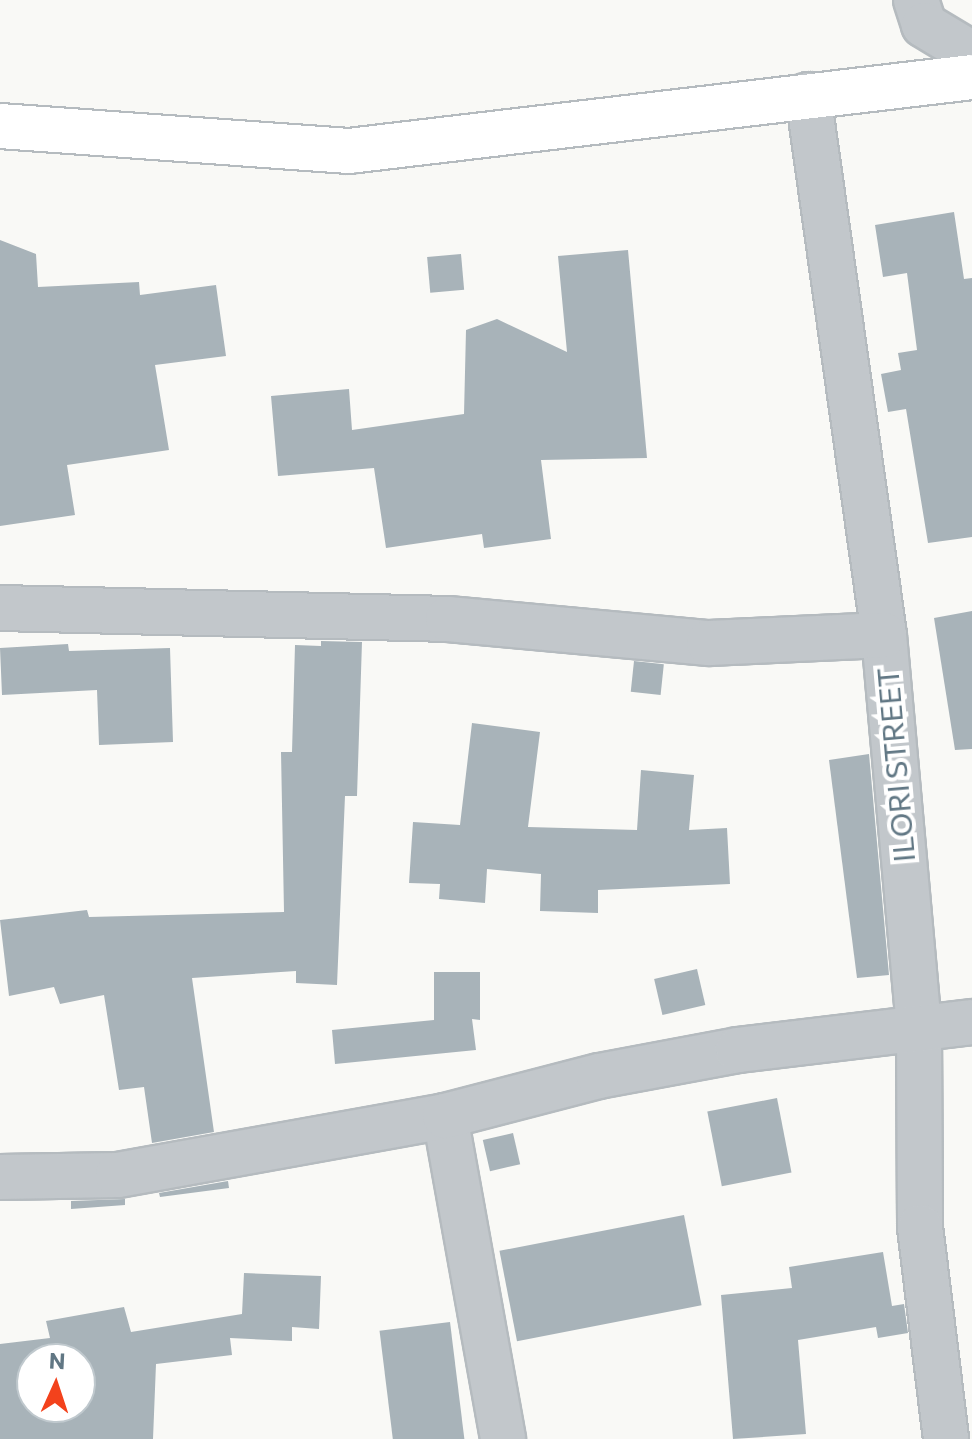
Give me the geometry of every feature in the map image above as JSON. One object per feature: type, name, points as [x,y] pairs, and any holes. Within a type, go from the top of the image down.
[{"type":"main road","points":[[0,126],[349,151],[531,133],[808,95],[972,77]]},
{"type":"street","points":[[916,0],[924,25],[972,54]]},
{"type":"street","name":"ILORI STREET","points":[[808,95],[884,635],[919,1030],[920,1227],[946,1439]]},
{"type":"street","points":[[0,608],[448,619],[709,643],[884,635]]},
{"type":"street","points":[[0,1177],[118,1175],[445,1116],[676,1062],[972,1022]]},
{"type":"street","points":[[445,1116],[503,1439]]},
{"type":"building","points":[[954,212],[964,279],[972,278],[972,537],[928,543],[906,409],[888,412],[881,374],[901,370],[898,353],[917,350],[907,273],[883,277],[875,225]]},
{"type":"building","points":[[0,240],[36,254],[38,287],[139,282],[140,295],[216,285],[226,356],[155,365],[169,450],[67,465],[75,515],[0,526]]},
{"type":"building","points":[[628,250],[647,458],[541,460],[551,539],[484,548],[482,534],[386,548],[374,468],[278,476],[271,396],[349,389],[352,430],[464,414],[466,330],[497,319],[567,352],[558,256]]},
{"type":"building","points":[[461,254],[464,290],[430,293],[427,257]]},
{"type":"building","points":[[972,611],[972,749],[955,750],[934,618]]},
{"type":"building","points":[[321,641],[362,642],[357,796],[345,796],[337,985],[296,983],[296,971],[192,978],[214,1132],[152,1143],[144,1087],[119,1090],[104,995],[60,1004],[54,987],[9,996],[0,920],[87,910],[89,917],[284,912],[281,752],[292,752],[295,645],[321,646]]},
{"type":"building","points":[[68,644],[69,651],[170,648],[173,742],[99,745],[97,690],[2,695],[0,648]]},
{"type":"building","points":[[634,661],[664,664],[661,695],[631,692]]},
{"type":"building","points":[[472,723],[540,732],[528,827],[637,830],[641,770],[694,775],[689,830],[727,828],[730,884],[598,890],[598,913],[540,911],[541,874],[487,869],[485,903],[439,899],[440,884],[409,883],[413,822],[460,825]]},
{"type":"building","points":[[869,754],[889,975],[857,978],[829,760]]},
{"type":"building","points":[[697,969],[705,1005],[662,1015],[654,979]]},
{"type":"building","points":[[434,972],[480,972],[480,1020],[472,1019],[476,1050],[335,1064],[332,1030],[434,1020]]},
{"type":"building","points":[[777,1098],[792,1173],[722,1186],[707,1112]]},
{"type":"building","points":[[513,1133],[520,1164],[490,1171],[483,1140]]},
{"type":"building","points":[[228,1181],[229,1188],[160,1197],[159,1193]]},
{"type":"building","points":[[125,1199],[125,1205],[71,1209],[71,1201]]},
{"type":"building","points":[[684,1215],[702,1305],[517,1341],[499,1251]]},
{"type":"building","points":[[883,1252],[892,1306],[904,1304],[908,1333],[878,1338],[876,1327],[798,1340],[806,1434],[733,1439],[721,1295],[792,1288],[789,1267]]},
{"type":"building","points":[[244,1273],[321,1276],[319,1329],[292,1327],[292,1341],[230,1338],[232,1355],[156,1364],[153,1439],[0,1439],[0,1344],[50,1338],[46,1321],[124,1307],[131,1332],[242,1314]]},
{"type":"building","points":[[450,1322],[464,1439],[393,1439],[380,1331]]}]
